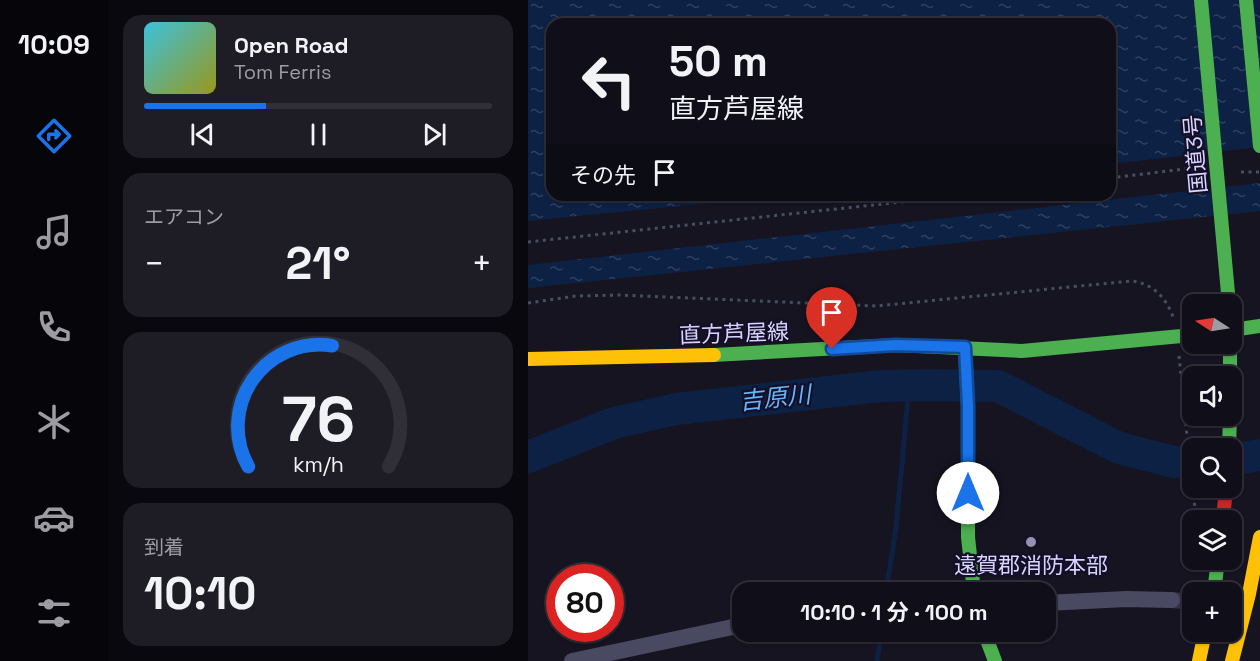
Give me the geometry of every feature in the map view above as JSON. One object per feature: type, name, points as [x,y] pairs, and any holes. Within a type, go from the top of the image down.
[{"type":"main road","name":"国道3号","points":[[1201,0],[1228,294]]},
{"type":"main road","points":[[1246,0],[1260,146]]},
{"type":"main road","points":[[1242,329],[1260,326]]},
{"type":"main road","name":"直方芦屋線","points":[[528,359],[756,354],[896,345],[1022,351],[1182,336]]},
{"type":"main road","points":[[965,347],[968,406],[968,537],[974,582]]},
{"type":"main road","points":[[1232,661],[1260,537]]},
{"type":"main road","points":[[988,642],[995,661]]},
{"type":"main road","points":[[1199,661],[1203,642]]},
{"type":"street","points":[[1056,602],[1126,599],[1172,600]]},
{"type":"street","points":[[572,661],[732,627]]},
{"type":"path","points":[[1116,177],[1199,167]]},
{"type":"path","points":[[528,242],[911,201]]},
{"type":"path","points":[[528,303],[576,296],[619,296],[876,306],[1131,281],[1141,282],[1162,295],[1174,319]]},
{"type":"path","points":[[1179,355],[1188,438]]},
{"type":"water","points":[[528,0],[1260,0],[1260,147],[1116,163],[1116,18],[546,18],[546,201],[729,201],[528,221]]},
{"type":"water","points":[[1260,183],[1260,211],[528,288],[528,265],[1099,201],[1116,201],[1116,199]]},
{"type":"waterway","name":"吉原川","points":[[528,457],[614,423],[676,409],[881,386],[929,385],[998,386],[1119,448],[1174,462],[1182,462]]},
{"type":"waterway","points":[[888,582],[896,528],[909,386]]},
{"type":"waterway","name":"吉原川","points":[[1242,458],[1260,455]]},
{"type":"waterway","points":[[877,661],[880,642]]},
{"type":"tunnel","points":[[1172,600],[1182,601]]},
{"type":"traffic: fast","points":[[1201,0],[1228,294]]},
{"type":"traffic: fast","points":[[1246,0],[1260,146]]},
{"type":"traffic: fast","points":[[1242,329],[1260,326]]},
{"type":"traffic: fast","points":[[714,355],[896,345],[1022,351],[1182,336]]},
{"type":"traffic: fast","points":[[965,347],[968,406],[968,537],[973,582]]},
{"type":"traffic: fast","points":[[1230,354],[1230,366]]},
{"type":"traffic: fast","points":[[1229,438],[1230,426]]},
{"type":"traffic: fast","points":[[1215,582],[1217,570]]},
{"type":"traffic: fast","points":[[988,642],[995,661]]},
{"type":"traffic: slow","points":[[528,359],[714,355]]},
{"type":"traffic: slow","points":[[1232,661],[1249,594],[1260,537]]},
{"type":"traffic: slow","points":[[1199,661],[1203,642]]},
{"type":"traffic: jam","points":[[1224,510],[1225,498]]},
{"type":"place","name":"遠賀郡消防本部","points":[[1031,542]]},
{"type":"route","points":[[832,349],[896,345],[965,347],[968,493]]}]
